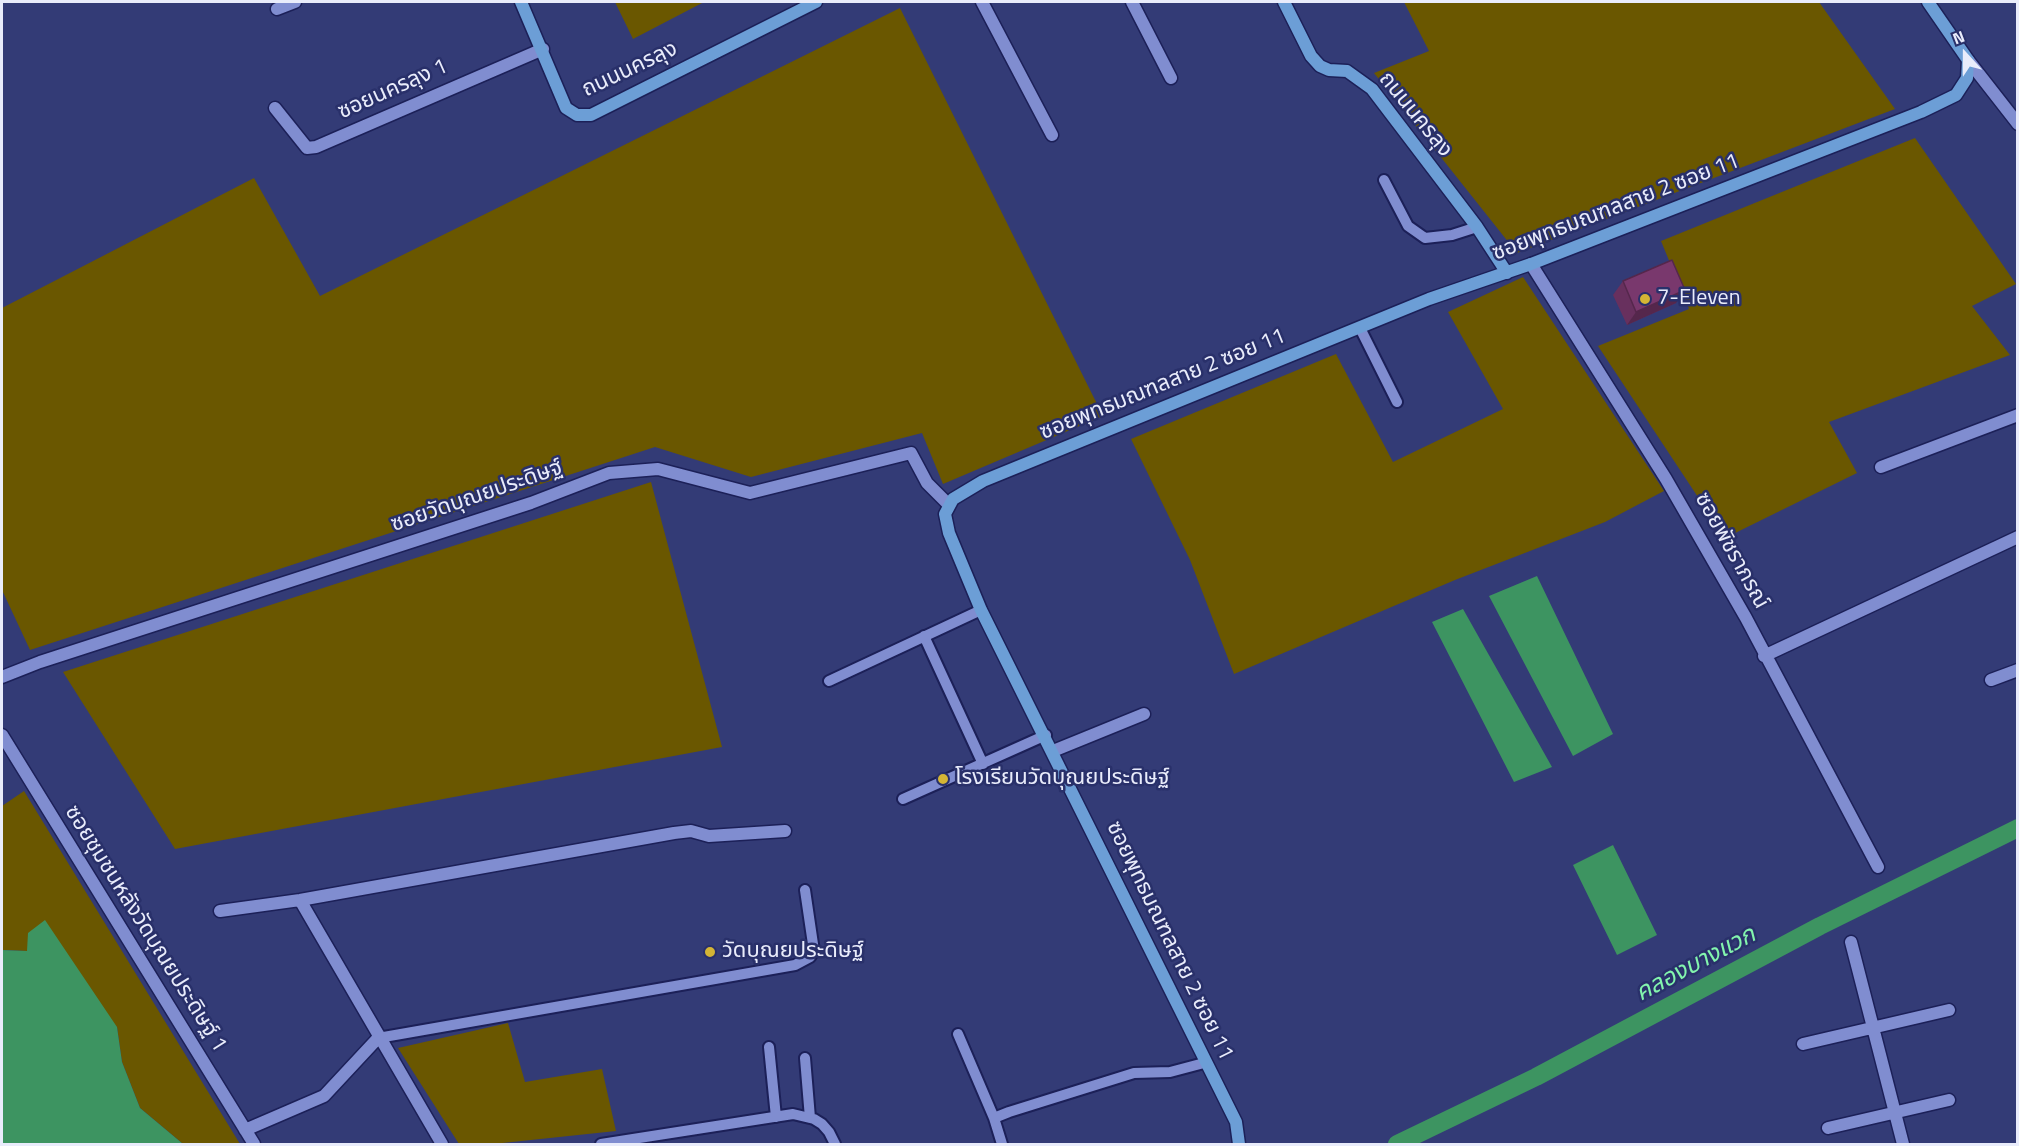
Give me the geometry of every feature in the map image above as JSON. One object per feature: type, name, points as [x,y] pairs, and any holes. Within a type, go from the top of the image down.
[{"type":"street","points":[[277,9],[295,2]]},
{"type":"street","name":"ถนนนครลุง","points":[[521,2],[543,49],[566,108],[578,115],[591,115],[816,2]]},
{"type":"street","points":[[982,2],[1052,135]]},
{"type":"street","points":[[1132,2],[1171,78]]},
{"type":"street","name":"ถนนนครลุง","points":[[1284,2],[1311,56],[1320,66],[1329,70],[1347,71],[1372,88],[1477,228],[1507,273]]},
{"type":"street","points":[[1928,2],[1968,60],[2018,124]]},
{"type":"street","name":"ซอยนครลุง 1","points":[[275,108],[307,148],[316,147],[543,49]]},
{"type":"street","name":"ซอยพุทธมณฑลสาย 2 ซอย 11","points":[[1239,1144],[1236,1122],[1204,1063],[1046,735],[981,610],[949,533],[945,514],[952,499],[983,481],[1429,299],[1531,264],[1922,112],[1956,95],[1967,78],[1968,60]]},
{"type":"street","name":"ซอยพัชราภรณ์","points":[[1531,264],[1666,479],[1878,867]]},
{"type":"street","points":[[1881,467],[2016,420]]},
{"type":"street","name":"ซอยวัดบุณยประดิษฐ์","points":[[2,677],[51,658],[531,503],[609,473],[658,469],[750,493],[911,453],[927,483],[949,505]]},
{"type":"street","points":[[1764,656],[2018,537]]},
{"type":"street","points":[[1991,680],[2018,670]]},
{"type":"street","points":[[1053,751],[1144,714]]},
{"type":"street","name":"ซอยชุมชนหลังวัดบุณยประดิษฐ์ 1","points":[[2,735],[254,1144]]},
{"type":"street","points":[[220,910],[300,900],[674,833],[691,831],[709,837],[785,831]]},
{"type":"street","points":[[300,900],[378,1038],[442,1144]]},
{"type":"street","points":[[1851,942],[1903,1144]]},
{"type":"street","points":[[1803,1044],[1949,1010]]},
{"type":"street","points":[[245,1130],[324,1096],[378,1038]]},
{"type":"street","points":[[1828,1128],[1949,1100]]},
{"type":"lane","points":[[1384,180],[1408,226],[1425,238],[1452,236],[1477,228]]},
{"type":"lane","points":[[1360,328],[1397,402]]},
{"type":"lane","points":[[828,681],[981,610]]},
{"type":"lane","points":[[924,636],[983,764]]},
{"type":"lane","points":[[903,799],[1046,735]]},
{"type":"lane","points":[[378,1038],[795,965],[810,957],[814,951],[805,890]]},
{"type":"lane","points":[[958,1034],[994,1118],[1002,1144]]},
{"type":"lane","points":[[769,1047],[776,1117]]},
{"type":"lane","points":[[805,1058],[810,1118]]},
{"type":"lane","points":[[994,1118],[1134,1073],[1170,1072],[1204,1063]]},
{"type":"lane","points":[[601,1144],[793,1114],[810,1118],[829,1132],[835,1144]]},
{"type":"shaded area","points":[[615,2],[704,2],[633,39]]},
{"type":"shaded area","points":[[1404,2],[1819,2],[1895,109],[1517,253],[1374,73],[1429,51]]},
{"type":"shaded area","points":[[900,8],[1103,416],[943,484],[922,433],[751,477],[655,447],[30,650],[2,590],[2,308],[254,178],[320,296]]},
{"type":"shaded area","points":[[1915,138],[2016,284],[1972,306],[2010,355],[1829,422],[1857,473],[1725,538],[1598,346],[1689,309],[1661,241]]},
{"type":"shaded area","points":[[1523,277],[1664,491],[1605,522],[1455,580],[1234,674],[1190,560],[1131,439],[1336,354],[1393,462],[1503,409],[1448,312]]},
{"type":"shaded area","points":[[651,482],[722,747],[175,849],[63,672]]},
{"type":"shaded area","points":[[1537,576],[1613,734],[1573,756],[1489,596]]},
{"type":"shaded area","points":[[1463,609],[1552,767],[1514,782],[1432,622]]},
{"type":"shaded area","points":[[24,791],[240,1144],[183,1144],[140,1108],[122,1062],[117,1027],[27,951],[2,950],[2,806]]},
{"type":"shaded area","points":[[1613,845],[1657,935],[1617,955],[1573,865]]},
{"type":"shaded area","points":[[45,920],[117,1027],[122,1062],[140,1108],[183,1144],[3,1144],[2,950],[27,951],[28,933]]},
{"type":"shaded area","points":[[508,1023],[525,1082],[602,1069],[616,1131],[493,1144],[459,1144],[398,1048]]},
{"type":"building","points":[[1672,260],[1685,290],[1636,312],[1623,281]]},
{"type":"waterway","name":"คลองบางแวก","points":[[1397,1144],[1536,1077],[1820,926],[2018,828]]},
{"type":"place","name":"7-Eleven","points":[[1645,299]]},
{"type":"place","name":"โรงเรียนวัดบุณยประดิษฐ์","points":[[943,779]]},
{"type":"place","name":"วัดบุณยประดิษฐ์","points":[[710,952]]}]
